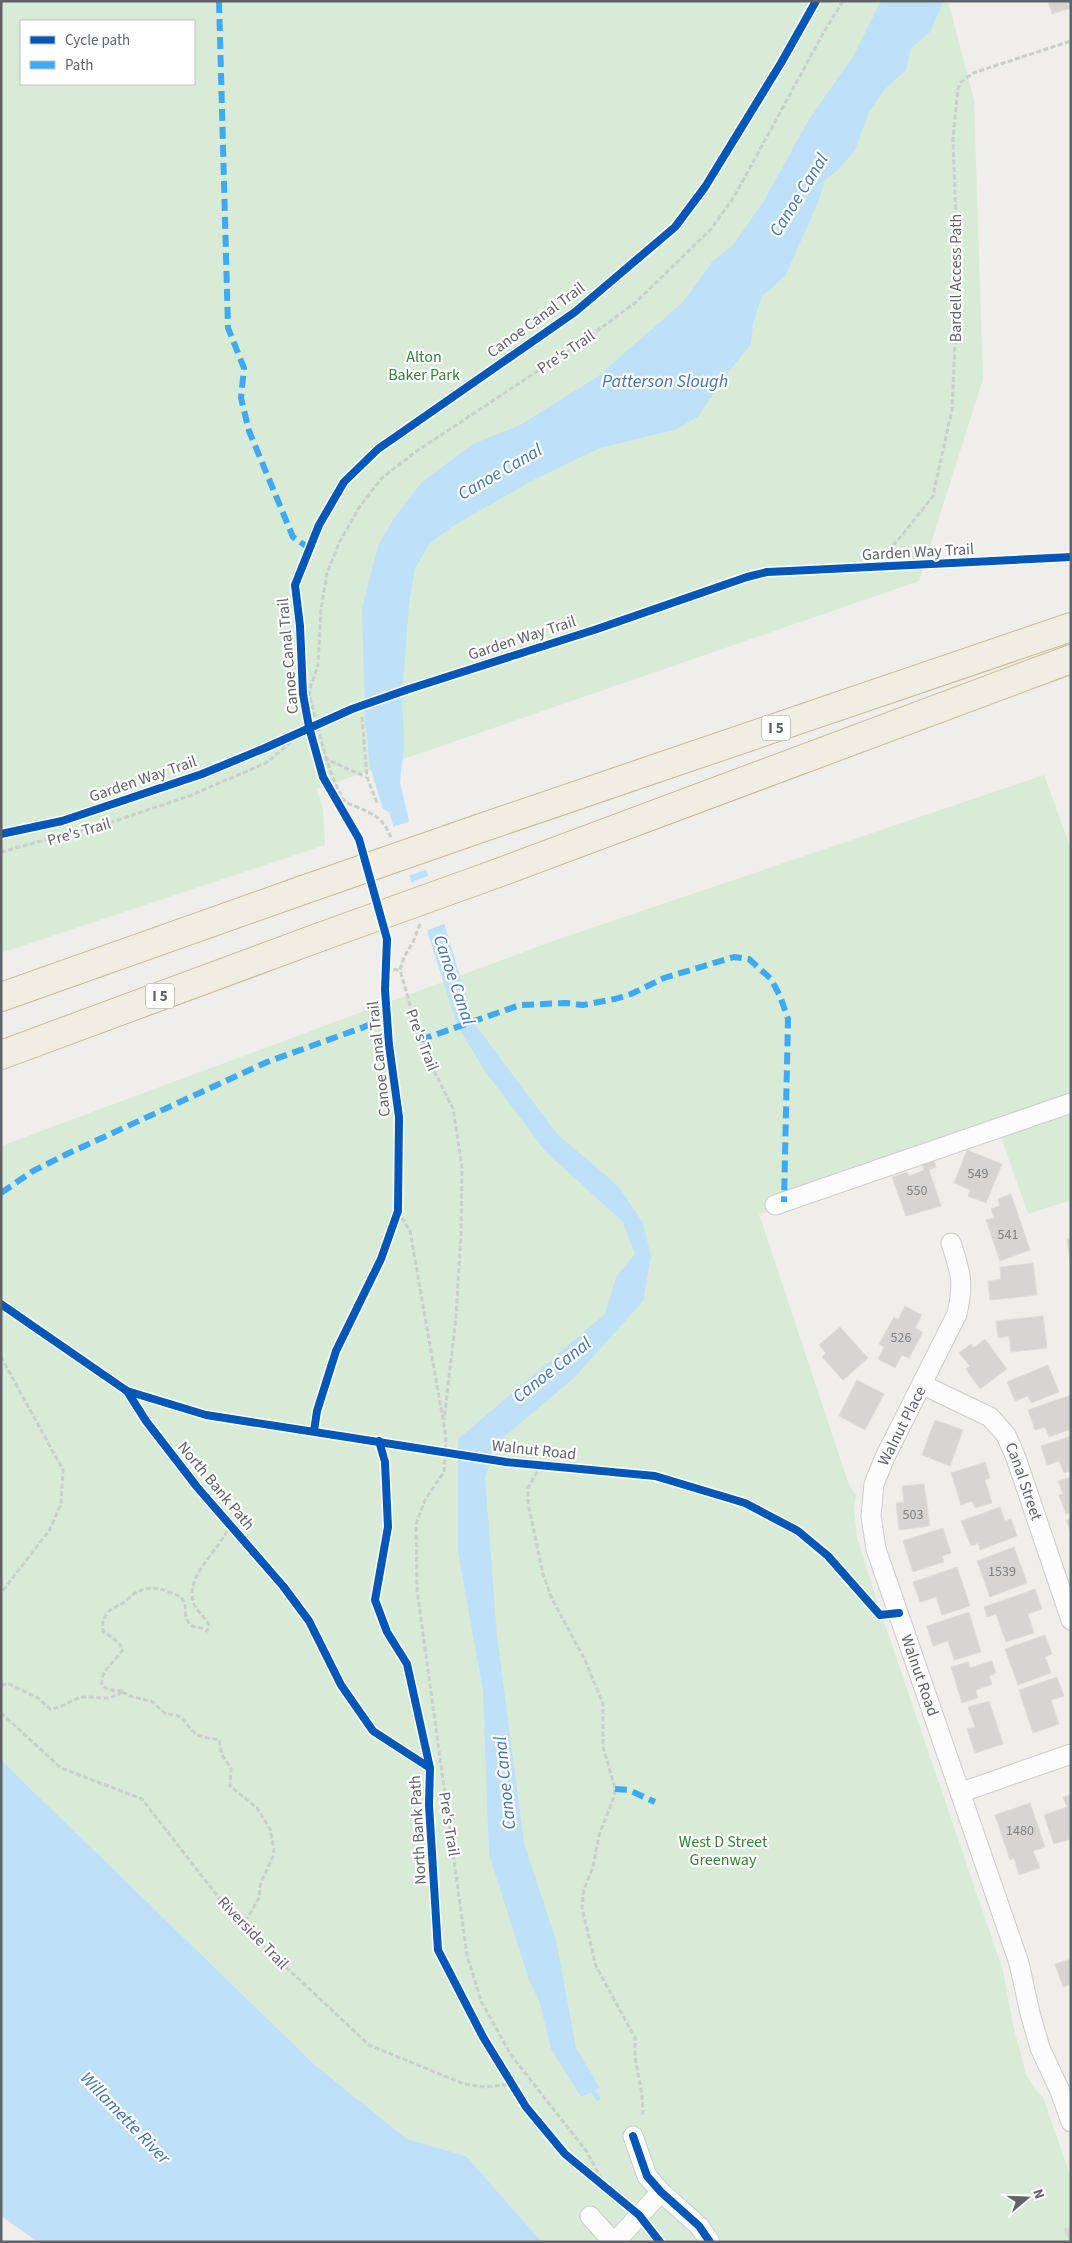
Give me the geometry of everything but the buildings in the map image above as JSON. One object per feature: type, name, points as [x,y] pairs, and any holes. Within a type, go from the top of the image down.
[{"type":"highway","name":"I 5","points":[[1,997],[481,828],[1071,627]]},
{"type":"highway","name":"I 5","points":[[1,1056],[1071,659]]},
{"type":"street","points":[[775,1205],[1071,1103]]},
{"type":"street","name":"Walnut Place","points":[[899,1613],[876,1549],[871,1516],[874,1484],[885,1458],[957,1314],[962,1291],[960,1272],[951,1243]]},
{"type":"street","name":"Canal Street","points":[[923,1385],[990,1416],[1006,1435],[1016,1458],[1071,1620]]},
{"type":"street","name":"Walnut Road","points":[[899,1613],[962,1792],[1019,1963],[1040,2048],[1060,2091],[1071,2122]]},
{"type":"street","points":[[962,1792],[1071,1754]]},
{"type":"street","points":[[633,2136],[647,2176],[661,2192],[698,2226],[710,2242]]},
{"type":"street","points":[[590,2216],[614,2242],[661,2192]]},
{"type":"path","points":[[309,692],[327,759],[338,790],[346,802],[382,820],[387,825],[393,842]]},
{"type":"path","points":[[362,717],[367,777],[377,803]]},
{"type":"path","points":[[274,744],[326,720]]},
{"type":"path","points":[[317,755],[367,777]]},
{"type":"path","points":[[386,969],[400,970],[404,957],[420,929],[420,921]]},
{"type":"path","points":[[397,1211],[410,1231],[444,1427]]},
{"type":"path","points":[[1,1305],[9,1310]]},
{"type":"path","points":[[1,1357],[63,1470],[61,1504],[49,1530],[1,1593]]},
{"type":"path","points":[[438,1452],[457,1455]]},
{"type":"path","points":[[540,1465],[528,1488],[528,1503],[543,1574],[552,1599],[586,1660],[603,1704],[603,1746],[615,1789],[613,1800],[599,1835],[593,1867],[584,1889],[582,1908],[596,1966],[635,2038],[635,2057],[642,2095],[643,2117]]},
{"type":"path","points":[[227,1522],[192,1587],[194,1604],[207,1620],[209,1626],[207,1631],[189,1624],[180,1597],[163,1588],[155,1587],[148,1590],[140,1590],[121,1605],[115,1605],[111,1608],[103,1622],[103,1631],[118,1642],[123,1649],[103,1673],[101,1680],[102,1686],[108,1690],[123,1690],[122,1692],[132,1697],[151,1701],[166,1714],[181,1716],[198,1735],[219,1740],[222,1744],[222,1755],[231,1768],[230,1786],[257,1808],[270,1829],[273,1856],[260,1885],[259,1898],[242,1926]]},
{"type":"path","points":[[1,1685],[10,1684],[38,1698],[50,1709],[62,1707],[82,1697],[105,1700],[122,1692]]},
{"type":"path","points":[[507,2076],[517,2091]]},
{"type":"path","points":[[586,2171],[610,2190]]},
{"type":"green space","name":"Alton Baker Park","points":[[1,1],[948,1],[974,100],[983,379],[919,581],[317,789],[323,809],[325,845],[1,953]]},
{"type":"green space","name":"West D Street Greenway","points":[[1044,775],[1071,849],[1071,1200],[1028,1214],[1000,1134],[759,1214],[849,1485],[856,1495],[854,1508],[857,1537],[1003,1971],[1013,2025],[1026,2074],[1035,2089],[1043,2097],[1071,2178],[1071,2242],[542,2242],[466,2156],[407,2139],[316,2066],[1,1760],[1,1146],[553,941]]},
{"type":"water","name":"Patterson Slough","points":[[881,1],[943,1],[931,31],[911,48],[906,70],[886,88],[869,112],[855,150],[839,169],[825,180],[817,205],[785,276],[762,296],[753,324],[751,344],[722,380],[698,417],[674,430],[600,448],[537,478],[453,526],[429,544],[415,569],[409,604],[402,700],[404,743],[400,782],[411,830],[437,899],[474,1023],[557,1134],[618,1186],[643,1223],[651,1257],[643,1301],[575,1377],[497,1443],[485,1477],[497,1636],[524,1843],[556,1940],[576,2048],[600,2088],[581,2097],[551,2049],[540,2003],[529,1980],[489,1854],[483,1691],[458,1552],[458,1439],[605,1314],[616,1277],[635,1254],[623,1222],[546,1152],[485,1071],[458,1027],[389,812],[383,809],[370,767],[365,718],[362,608],[378,546],[394,518],[422,482],[473,444],[520,425],[597,377],[683,302],[712,262],[733,245],[764,201],[808,121],[854,55]]},
{"type":"water","name":"Willamette River","points":[[1,1760],[316,2066],[407,2139],[466,2156],[542,2242],[38,2242],[1,2216]]},
{"type":"pier","points":[[411,821],[428,869],[408,876],[392,827]]},
{"type":"pier","points":[[430,875],[447,923],[425,931],[410,883]]},
{"type":"waterway","name":"Canoe Canal","points":[[589,2086],[598,2098]]},
{"type":"marked path","points":[[219,1],[228,328],[244,368],[241,398],[249,431],[293,537],[310,549]]},
{"type":"marked path","points":[[420,1040],[520,1005],[566,1003],[583,1005],[615,999],[631,994],[664,978],[734,957],[749,959],[771,979],[780,996],[788,1019],[784,1202]]},
{"type":"marked path","points":[[1,1193],[33,1171],[69,1153],[267,1062],[364,1027],[387,1016]]},
{"type":"marked path","points":[[615,1789],[629,1790],[655,1802]]},
{"type":"cycle path","name":"Canoe Canal Trail","points":[[314,1431],[317,1411],[336,1351],[381,1259],[398,1211],[399,1117],[389,1045],[385,990],[387,939],[359,839],[323,777],[309,727],[303,694],[300,626],[295,585],[319,525],[344,482],[378,449],[575,312],[675,227],[705,187],[781,63],[816,1]]},
{"type":"cycle path","name":"Garden Way Trail","points":[[1,834],[62,821],[202,774],[352,709],[597,629],[747,577],[767,572],[1071,557]]},
{"type":"cycle path","name":"North Bank Path","points":[[1,1304],[127,1391],[146,1421],[197,1487],[283,1586],[309,1621],[341,1685],[373,1731],[430,1768]]},
{"type":"cycle path","points":[[127,1391],[206,1415],[506,1462],[655,1476],[745,1503],[798,1531],[828,1556],[880,1615],[899,1613]]},
{"type":"cycle path","name":"Pre's Trail","points":[[379,1441],[385,1462],[388,1527],[375,1600],[387,1632],[407,1664],[430,1768],[429,1805],[438,1950],[483,2037],[526,2107],[565,2154],[639,2215],[660,2242]]},
{"type":"cycle path","points":[[633,2136],[647,2176],[661,2192],[699,2226],[710,2242]]}]
